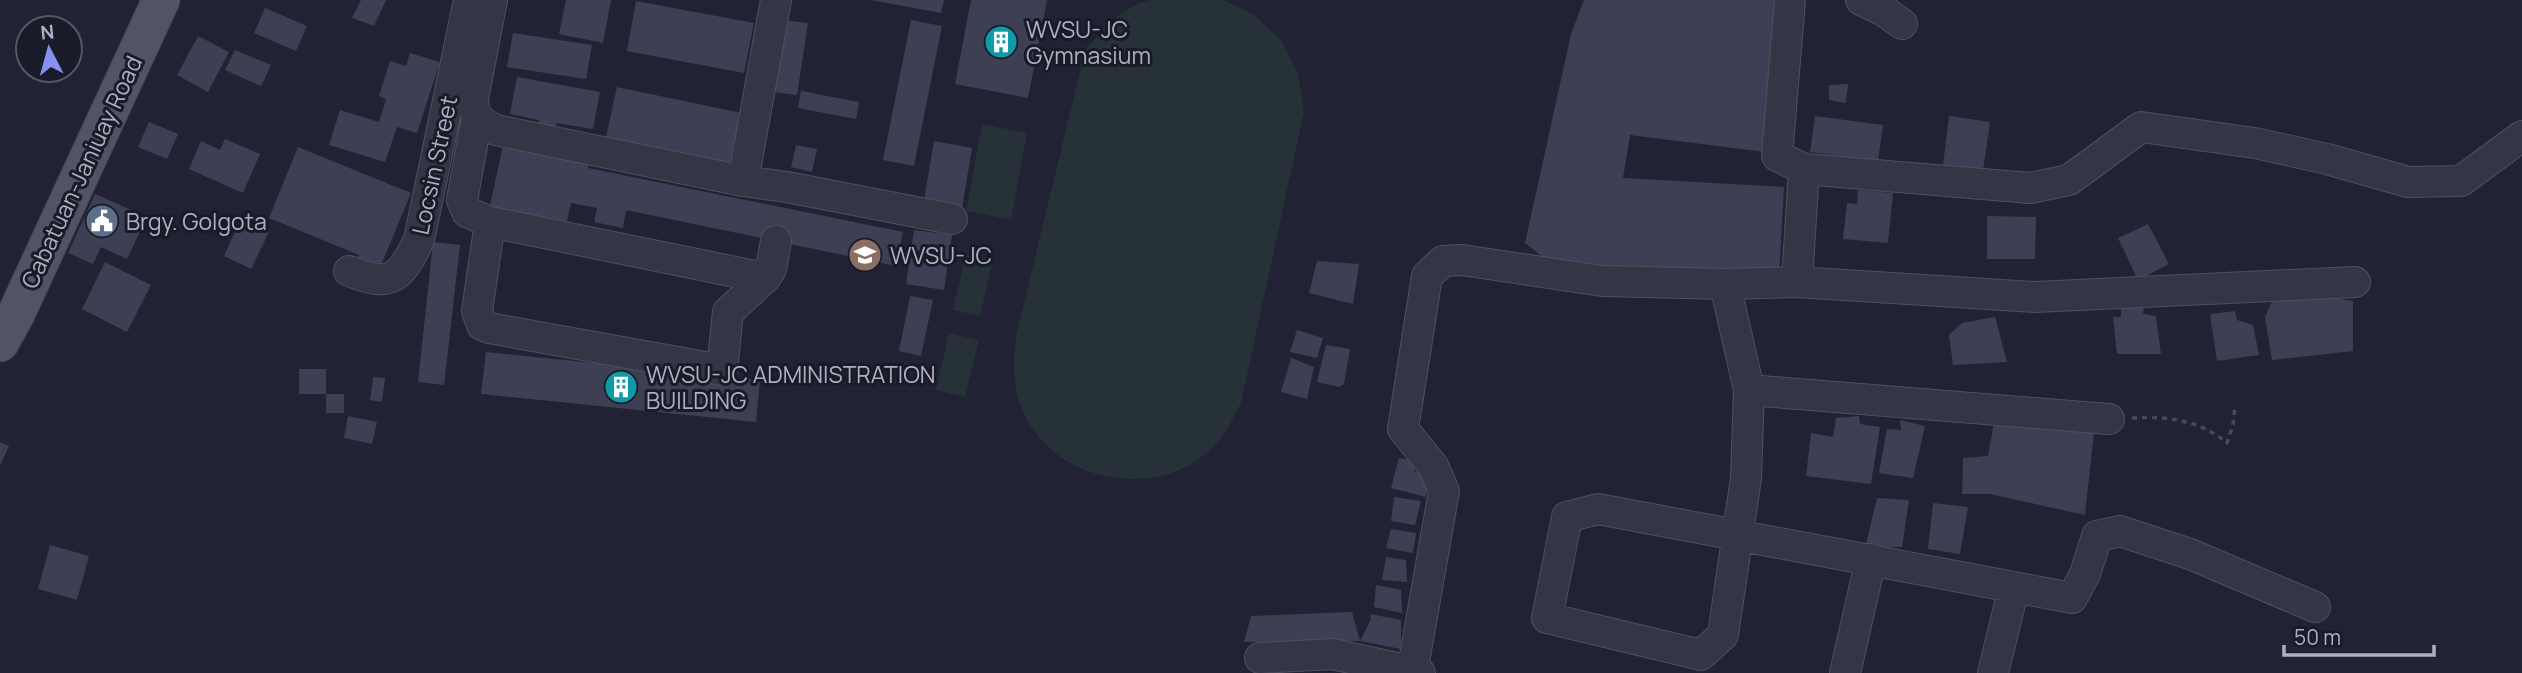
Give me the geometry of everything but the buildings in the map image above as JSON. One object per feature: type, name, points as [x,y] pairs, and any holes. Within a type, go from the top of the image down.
[{"type":"main road","name":"Cabatuan-Janiuay Road","points":[[0,343],[16,314],[161,0]]},
{"type":"street","name":"Locsin Street","points":[[349,271],[373,281],[390,279],[408,264],[419,240],[469,0]]},
{"type":"street","points":[[492,0],[473,109],[477,118],[496,131],[743,181],[785,197],[952,219]]},
{"type":"street","points":[[743,181],[776,0]]},
{"type":"street","points":[[1790,0],[1777,156],[1804,169],[2030,188],[2069,180],[2141,127],[2255,143],[2407,181],[2461,181],[2522,136]]},
{"type":"street","points":[[1861,0],[1884,11],[1902,24]]},
{"type":"street","points":[[477,118],[462,200],[467,212],[490,222],[765,278]]},
{"type":"street","points":[[1797,282],[1804,169]]},
{"type":"street","points":[[490,222],[477,311],[482,325],[722,370],[728,312],[765,278],[771,269],[776,241]]},
{"type":"street","points":[[1260,658],[1332,654],[1415,672],[1444,491],[1433,466],[1403,429],[1427,276],[1444,261],[1462,260],[1602,281],[1725,284],[1797,282],[2035,297],[2355,282]]},
{"type":"street","points":[[1725,284],[1749,390],[1746,478],[1738,534],[1723,635],[1701,655],[1547,618],[1567,517],[1598,509],[1738,534],[2072,598],[2085,574],[2097,536],[2120,531],[2190,554],[2315,607]]},
{"type":"street","points":[[1749,390],[2109,419]]},
{"type":"street","points":[[1845,673],[1871,559]]},
{"type":"street","points":[[1993,673],[2014,587]]},
{"type":"path","points":[[2109,419],[2157,416],[2196,424],[2215,433],[2227,443],[2235,406]]},
{"type":"shaded area","points":[[1150,0],[1223,0],[1253,14],[1281,40],[1298,74],[1304,112],[1241,403],[1223,436],[1200,458],[1173,472],[1143,479],[1113,478],[1084,469],[1057,454],[1035,433],[1017,397],[1015,345],[1085,51],[1122,13]]},
{"type":"shaded area","points":[[982,124],[1027,133],[1011,220],[966,211]]},
{"type":"shaded area","points":[[966,255],[993,260],[980,316],[953,310]]},
{"type":"shaded area","points":[[949,333],[979,340],[965,397],[936,390]]},
{"type":"tunnel","points":[[776,241],[783,208]]},
{"type":"place","name":"WVSU-JC Gymnasium","points":[[1001,42]]},
{"type":"place","name":"Brgy. Golgota","points":[[102,221]]},
{"type":"place","name":"WVSU-JC","points":[[865,255]]},
{"type":"place","name":"WVSU-JC ADMINISTRATION BUILDING","points":[[621,387]]}]
